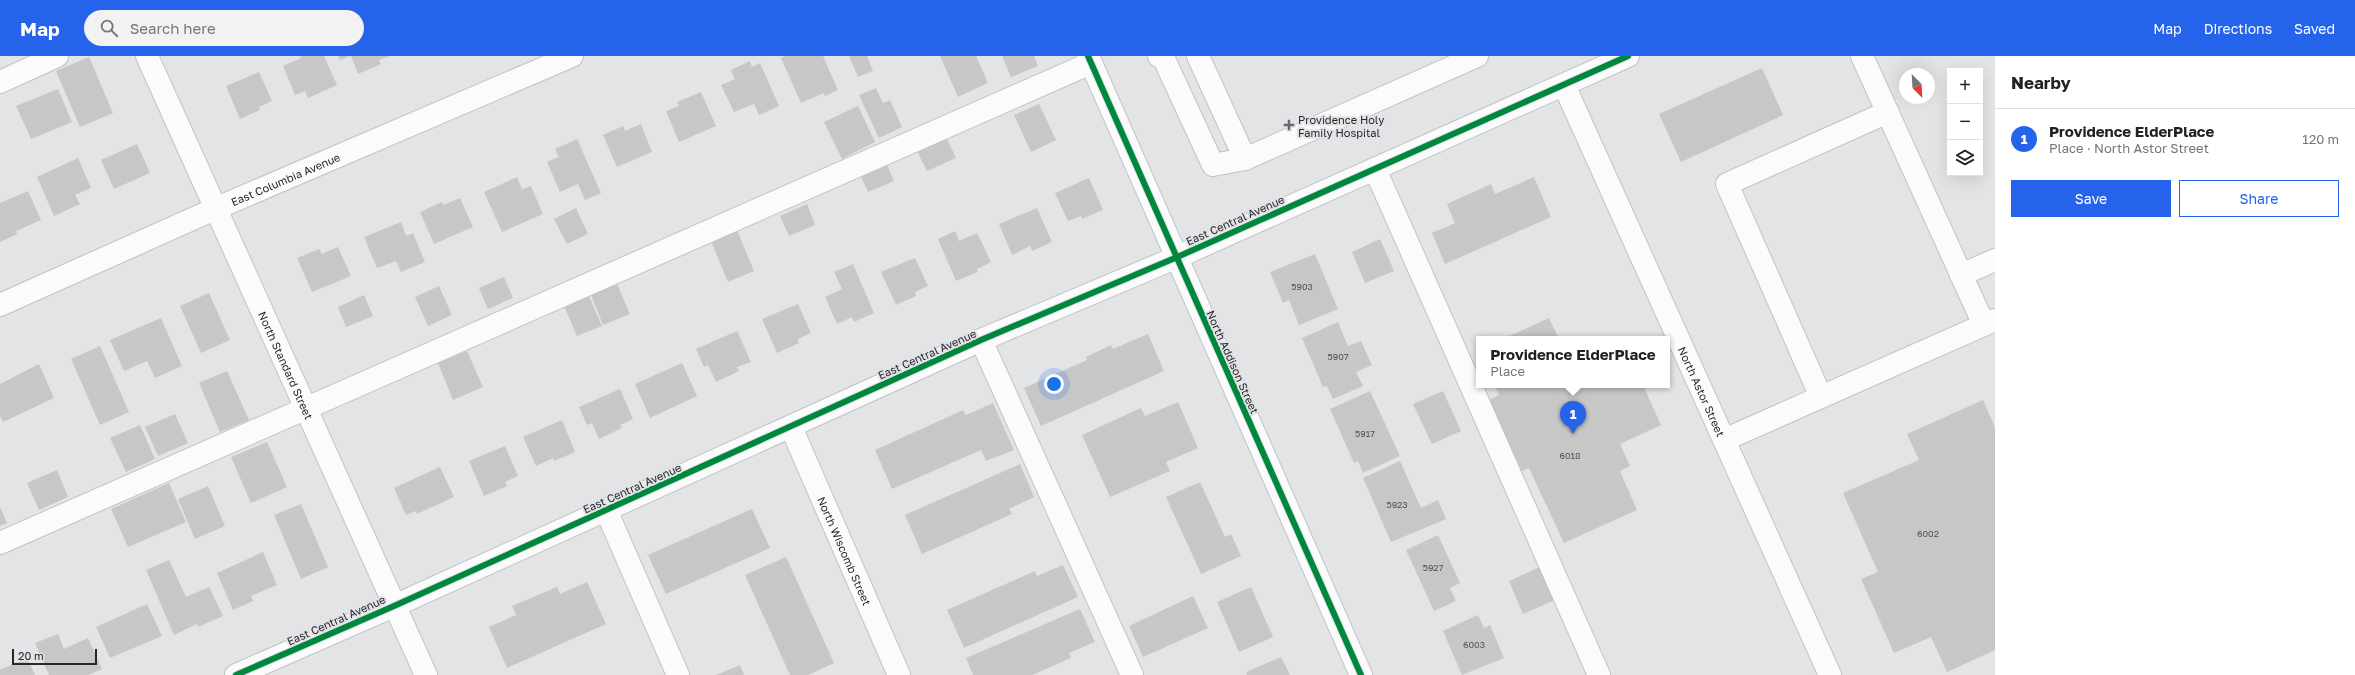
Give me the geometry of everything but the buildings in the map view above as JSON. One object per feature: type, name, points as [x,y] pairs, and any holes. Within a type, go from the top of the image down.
[{"type":"street","points":[[0,82],[57,56]]},
{"type":"street","name":"North Standard Street","points":[[147,56],[217,208],[426,675]]},
{"type":"street","name":"East Columbia Avenue","points":[[0,305],[217,208],[572,56]]},
{"type":"street","points":[[1160,56],[1164,59],[1213,165],[1245,159],[1477,56]]},
{"type":"street","points":[[1198,56],[1245,159]]},
{"type":"street","name":"East Central Avenue","points":[[236,675],[394,606],[981,340],[1175,258],[1628,56]]},
{"type":"street","points":[[1724,440],[1989,322],[1961,275],[1862,56]]},
{"type":"street","points":[[0,543],[307,409],[1092,59]]},
{"type":"street","name":"North Addison Street","points":[[1092,59],[1175,258],[1361,675]]},
{"type":"street","name":"North Astor Street","points":[[1564,85],[1830,675]]},
{"type":"street","points":[[1820,397],[1727,184],[1888,112]]},
{"type":"street","points":[[1376,168],[1599,675]]},
{"type":"street","points":[[1961,275],[1995,260]]},
{"type":"street","points":[[981,340],[1132,675]]},
{"type":"street","name":"North Wiscomb Street","points":[[790,427],[899,675]]},
{"type":"street","points":[[606,510],[678,675]]},
{"type":"cycle path","points":[[1088,56],[1361,675]]},
{"type":"cycle path","points":[[236,675],[394,606],[981,340],[1175,258],[1628,56]]},
{"type":"place","name":"Providence Holy Family Hospital","points":[[1289,125]]},
{"type":"place","name":"Providence ElderPlace","points":[[1573,434]]}]
